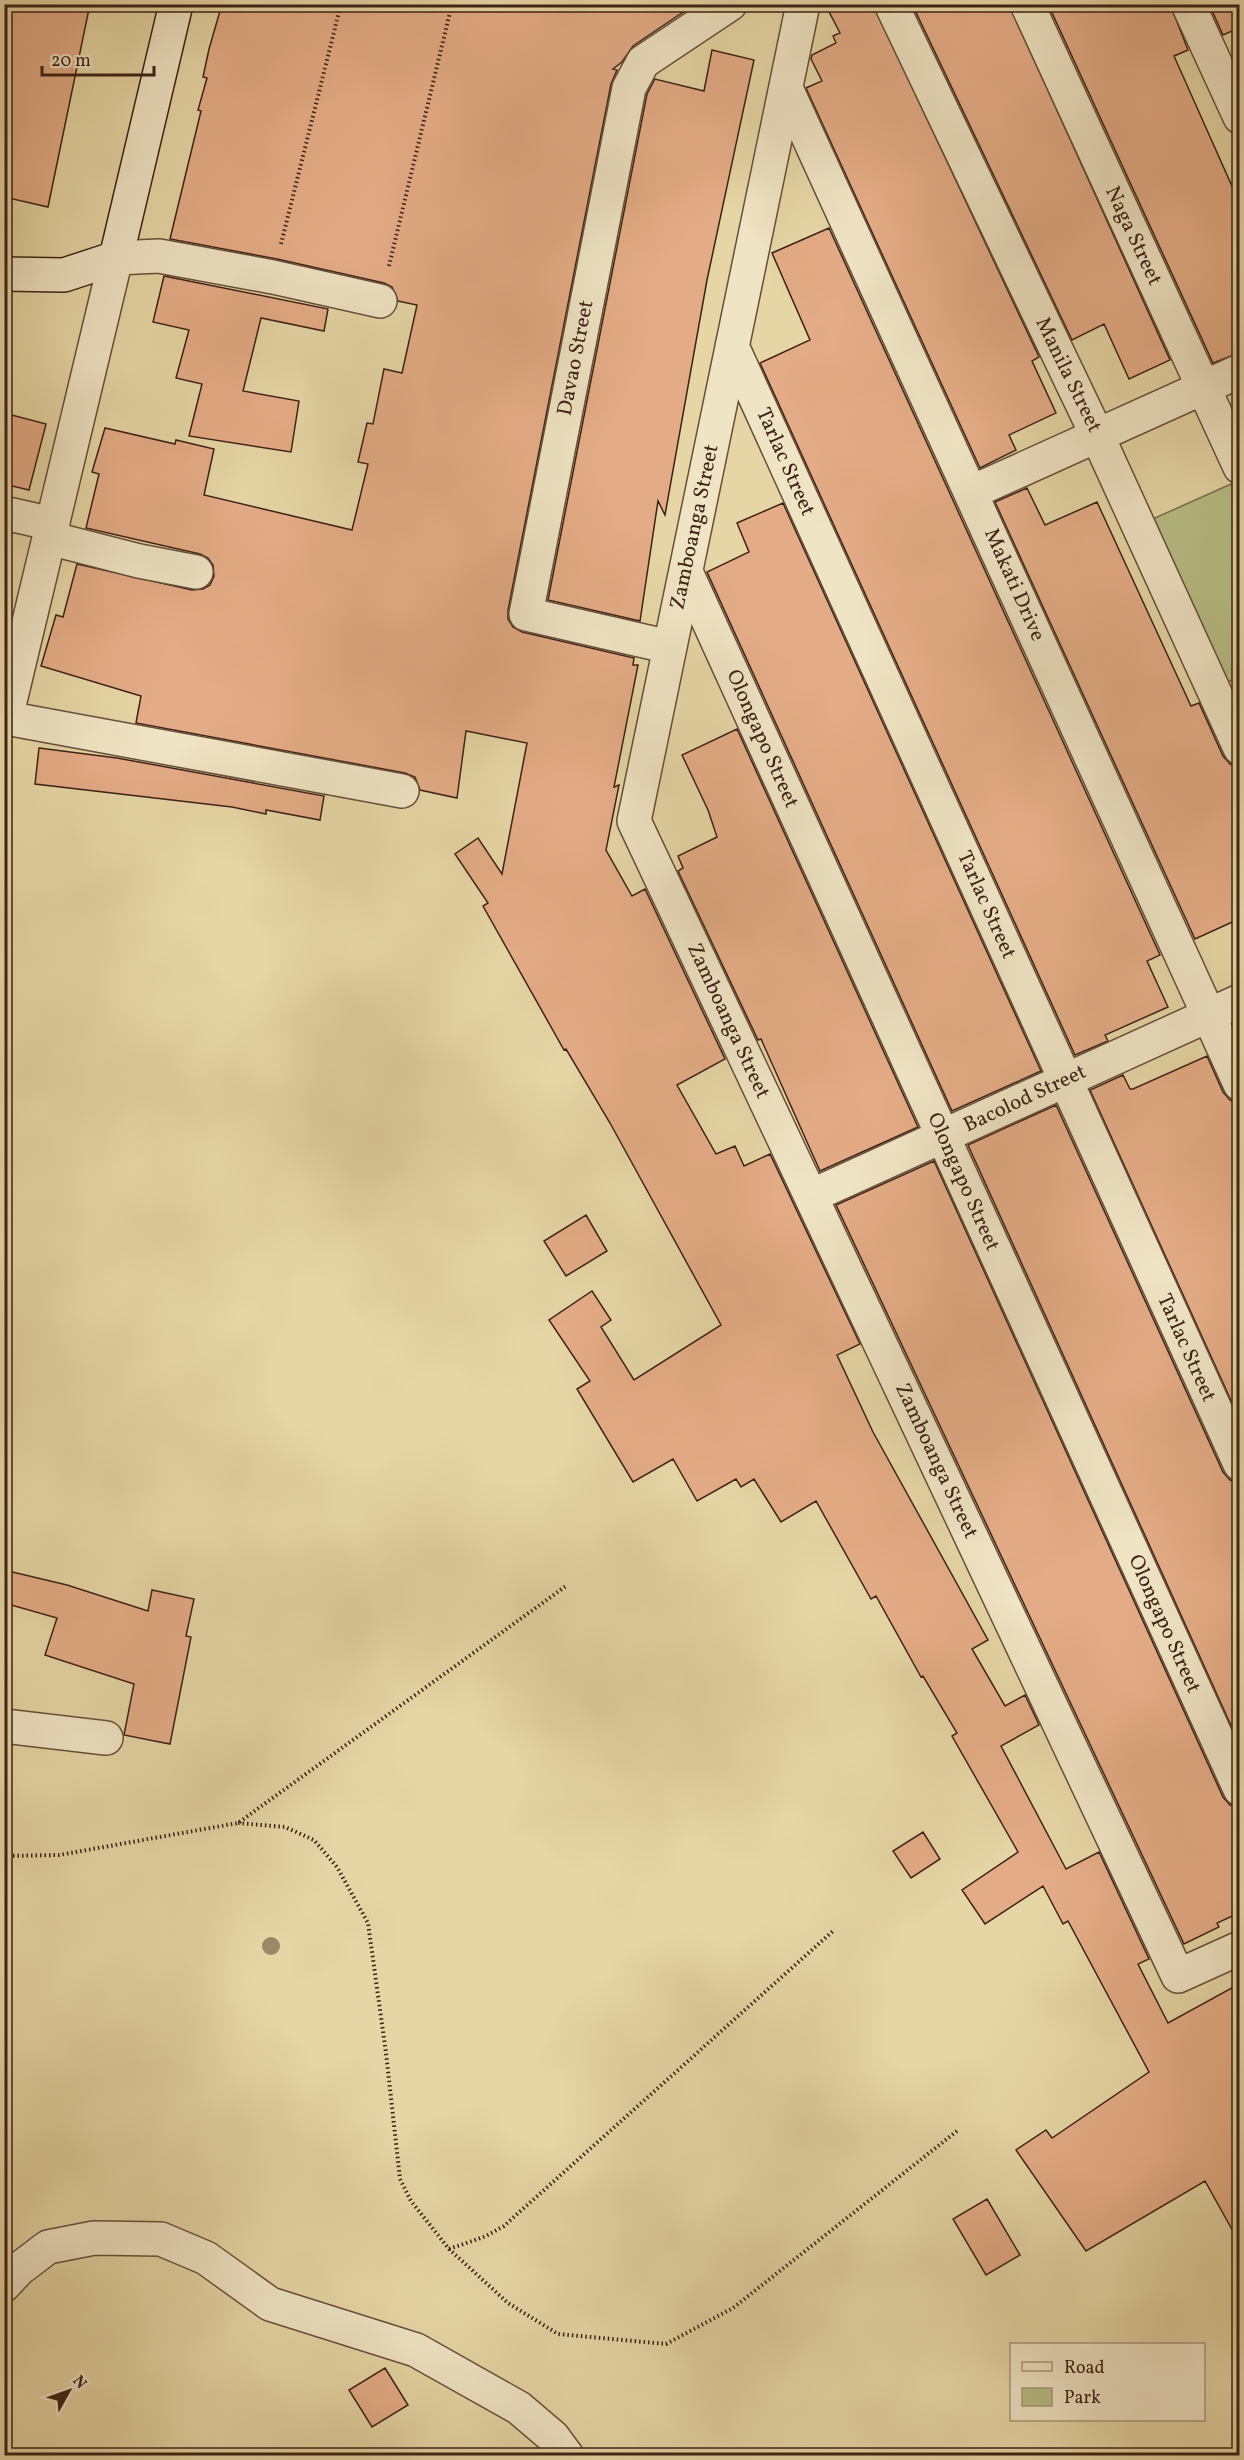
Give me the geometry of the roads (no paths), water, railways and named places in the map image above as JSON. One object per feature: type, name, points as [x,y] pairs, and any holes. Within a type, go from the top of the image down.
[{"type":"street","points":[[176,4],[6,718],[402,791]]},
{"type":"street","name":"Davao Street","points":[[670,647],[526,614],[629,88],[643,62],[730,4]]},
{"type":"street","name":"Zamboanga Street","points":[[803,4],[687,574],[634,821],[1178,1976],[1239,1948]]},
{"type":"street","name":"Manila Street","points":[[891,4],[1097,435],[1239,748]]},
{"type":"street","name":"Naga Street","points":[[1027,4],[1239,467]]},
{"type":"street","points":[[1188,4],[1239,117]]},
{"type":"street","name":"Makati Drive","points":[[786,88],[972,492],[1239,1084]]},
{"type":"street","points":[[4,274],[64,275],[116,258],[159,256],[273,277],[380,302]]},
{"type":"street","name":"Tarlac Street","points":[[732,346],[1239,1464]]},
{"type":"street","points":[[972,492],[1239,371]]},
{"type":"street","points":[[4,513],[139,561],[196,572]]},
{"type":"street","name":"Olongapo Street","points":[[687,574],[1239,1789]]},
{"type":"street","name":"Bacolod Street","points":[[811,1196],[1239,1001]]},
{"type":"street","points":[[4,1726],[106,1738]]},
{"type":"street","points":[[4,2285],[19,2269],[48,2247],[94,2238],[161,2239],[206,2258],[270,2304],[417,2350],[519,2408],[553,2437],[567,2456]]}]
